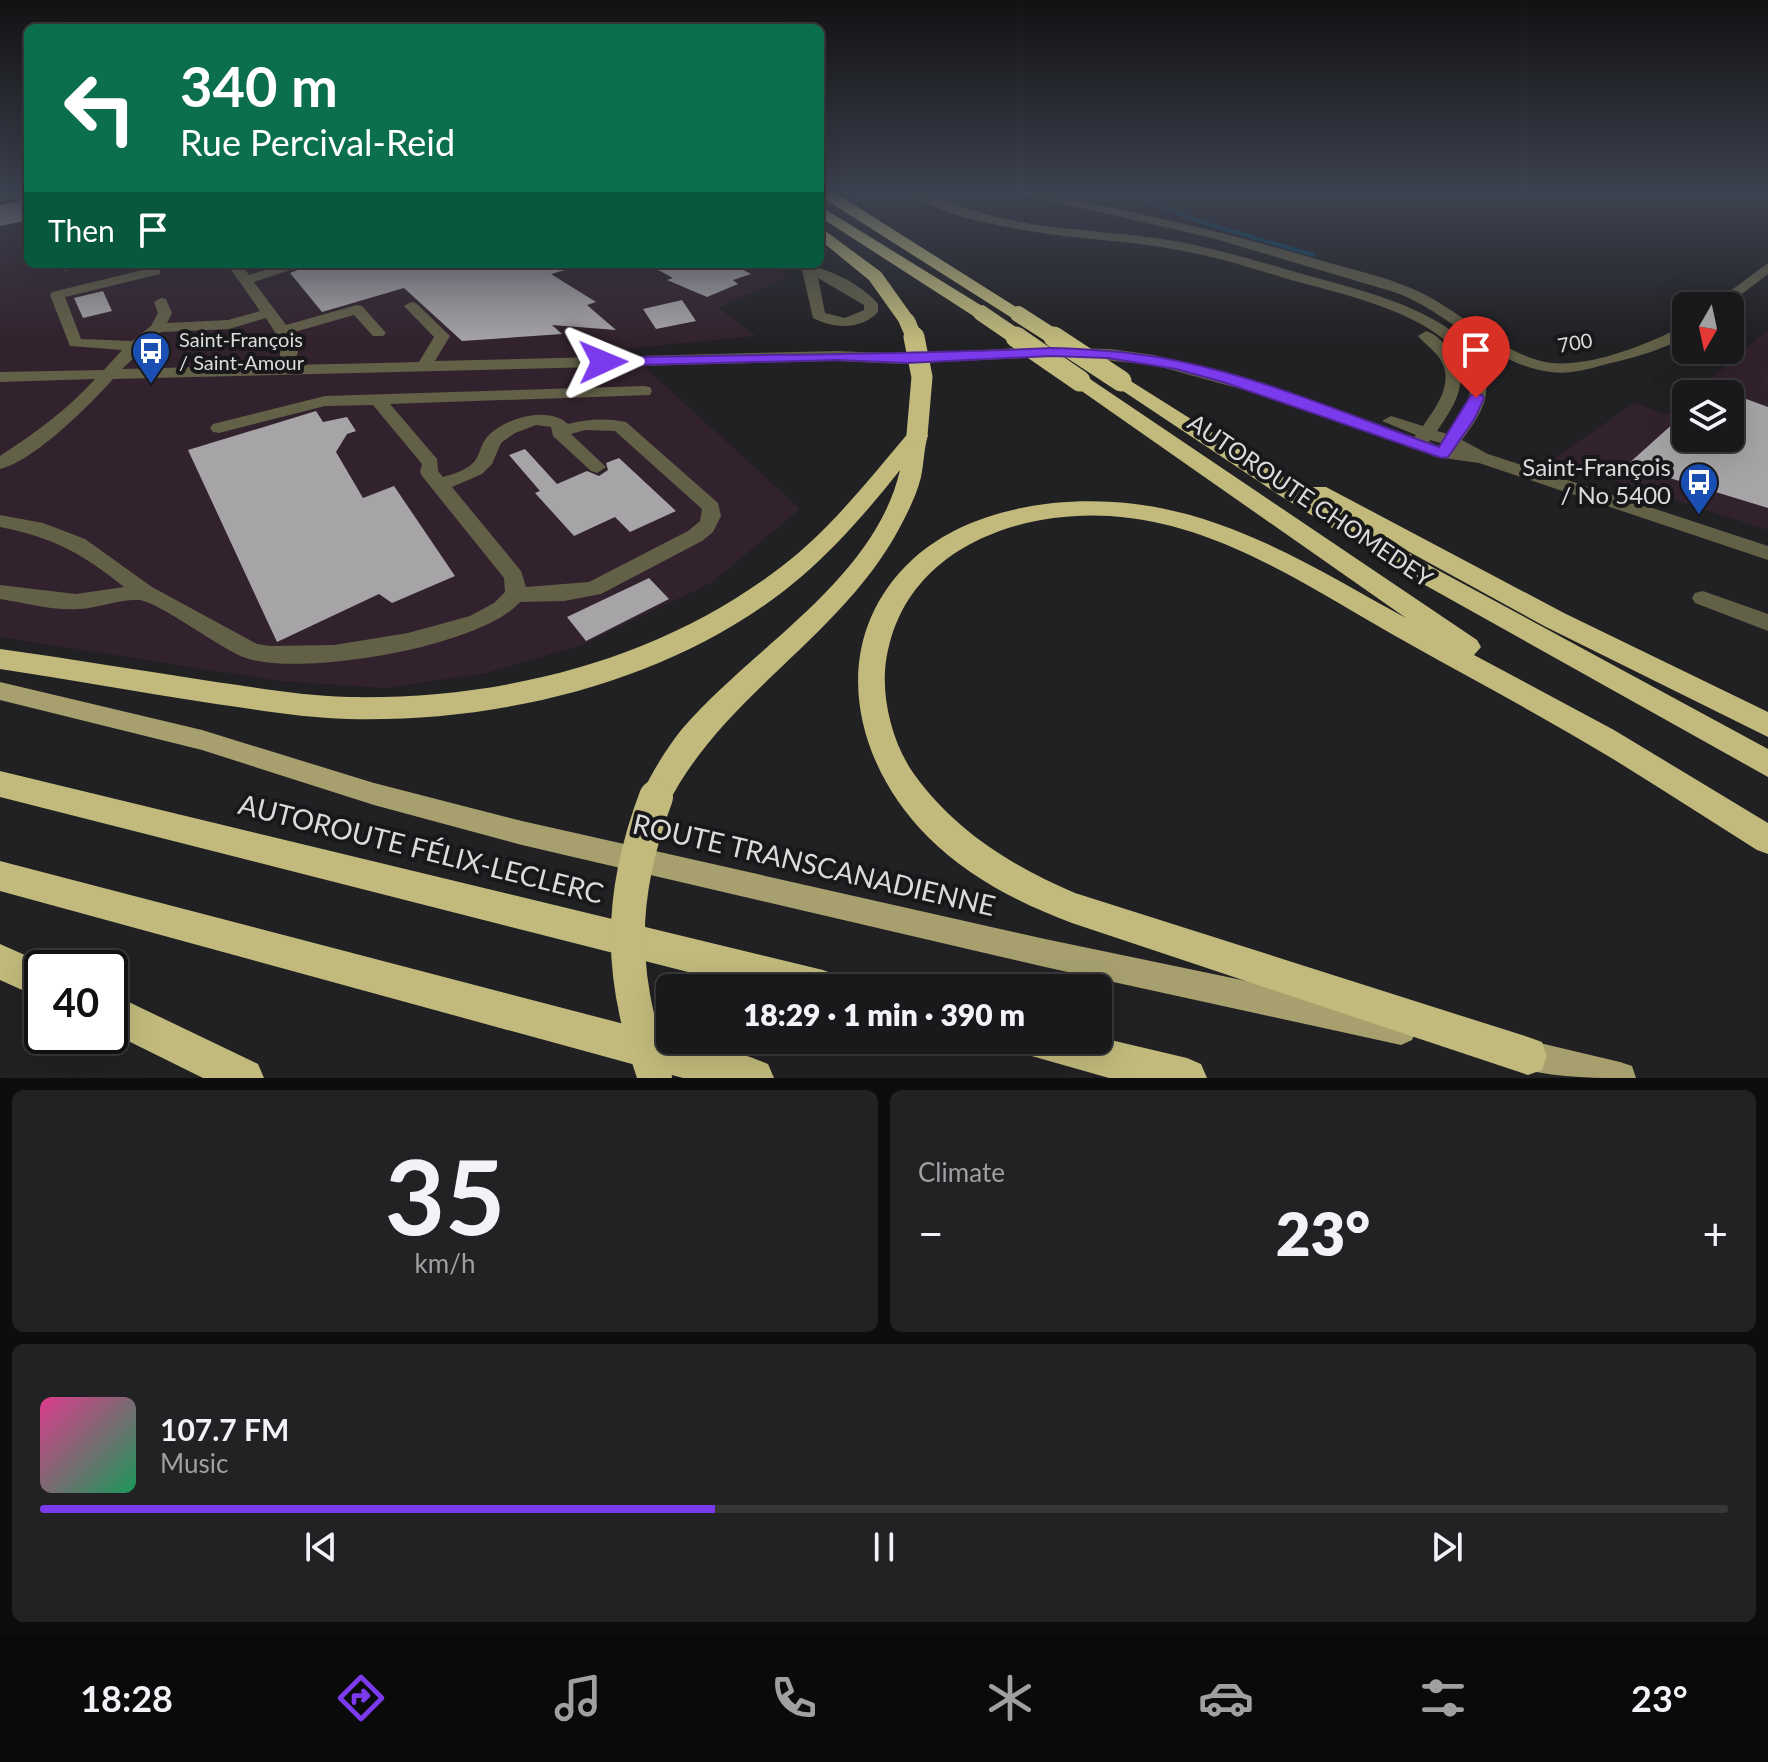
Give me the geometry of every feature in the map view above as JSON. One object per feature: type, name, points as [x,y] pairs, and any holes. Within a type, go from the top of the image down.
[{"type":"highway","points":[[655,1078],[633,1009],[624,930],[632,867],[656,797],[678,758],[706,722],[816,618],[867,557],[907,489],[923,375],[919,349],[907,321],[875,276],[833,242]]},
{"type":"highway","name":"AUTOROUTE CHOMEDEY","points":[[870,242],[981,313],[1317,546],[1618,747],[1768,840]]},
{"type":"highway","name":"AUTOROUTE CHOMEDEY","points":[[904,242],[1311,505],[1425,574],[1768,764]]},
{"type":"highway","points":[[1158,405],[1555,620],[1768,725]]},
{"type":"highway","points":[[0,659],[263,700],[336,708],[405,708],[461,703],[552,685],[610,668],[665,646],[765,592],[838,529],[917,435]]},
{"type":"highway","points":[[1528,1056],[1217,953],[1078,912],[1043,898],[986,866],[937,825],[887,755],[871,708],[872,647],[886,609],[899,591],[923,565],[959,539],[1000,522],[1042,512],[1089,508],[1137,511],[1204,526],[1252,545],[1618,747]]},
{"type":"highway","name":"AUTOROUTE FÉLIX-LECLERC","points":[[0,784],[767,974]]},
{"type":"highway","points":[[0,876],[754,1078]]},
{"type":"highway","points":[[0,962],[24,973]]},
{"type":"highway","points":[[128,1021],[244,1078]]},
{"type":"highway","points":[[1090,1054],[1187,1078]]},
{"type":"main road","name":"ROUTE TRANSCANADIENNE","points":[[0,691],[163,730],[374,794],[522,833],[1224,993],[1620,1078]]},
{"type":"street","points":[[1131,242],[1223,263],[1368,307],[1410,325],[1438,346],[1455,374],[1453,394],[1422,439]]},
{"type":"street","points":[[1145,242],[1207,252],[1372,299],[1421,320],[1459,347],[1477,377],[1478,392],[1474,404],[1446,447]]},
{"type":"street","name":"700","points":[[1246,242],[1406,292],[1441,307],[1534,364],[1570,367],[1656,345],[1672,337]]},
{"type":"street","points":[[1735,292],[1768,267]]},
{"type":"street","points":[[237,268],[282,331],[290,352],[283,370]]},
{"type":"street","points":[[245,280],[287,268]]},
{"type":"street","points":[[806,268],[818,315],[845,322],[862,319],[871,312],[871,304],[863,296],[809,268]]},
{"type":"street","points":[[137,346],[75,343],[57,295],[158,272]]},
{"type":"street","points":[[0,464],[68,416],[157,328],[165,313],[161,302]]},
{"type":"street","points":[[411,306],[442,336],[424,366]]},
{"type":"street","points":[[282,331],[357,309],[378,333]]},
{"type":"street","points":[[157,328],[229,324],[269,313]]},
{"type":"street","points":[[0,377],[837,356],[906,359],[1070,352],[1128,356],[1228,378],[1768,553]]},
{"type":"street","points":[[370,400],[382,367]]},
{"type":"street","points":[[219,428],[305,405],[644,391]]},
{"type":"street","points":[[0,521],[36,528],[78,544],[144,592],[251,651],[284,656],[438,636],[491,616],[515,595],[514,576],[429,472],[431,463],[370,400]]},
{"type":"street","points":[[440,485],[479,468],[495,439],[513,428],[547,419],[560,425],[559,432]]},
{"type":"street","points":[[515,595],[564,594],[594,589],[705,530],[713,513],[711,507],[620,426],[584,425],[559,432]]},
{"type":"street","points":[[559,432],[597,467]]},
{"type":"street","points":[[0,592],[76,602],[144,592]]},
{"type":"street","points":[[1703,598],[1768,623]]},
{"type":"shaded area","points":[[0,242],[24,242],[24,268],[773,268],[788,277],[718,308],[756,336],[625,349],[800,509],[711,583],[579,646],[486,673],[385,688],[280,681],[0,637]]},
{"type":"shaded area","points":[[1768,330],[1768,530],[1552,460],[1634,403],[1667,415],[1672,411],[1672,452],[1744,452],[1744,380],[1709,380],[1728,364],[1744,364],[1744,350]]},
{"type":"building","points":[[303,268],[572,268],[551,274],[596,302],[587,305],[616,330],[552,325],[562,334],[462,341],[404,288],[322,312],[290,273]]},
{"type":"building","points":[[654,268],[740,268],[751,274],[733,280],[738,284],[707,297],[667,280],[673,278]]},
{"type":"building","points":[[103,291],[112,311],[83,318],[74,298]]},
{"type":"building","points":[[682,300],[696,321],[656,329],[643,309]]},
{"type":"building","points":[[1744,398],[1768,407],[1768,508],[1627,465],[1672,425],[1672,452],[1744,452]]},
{"type":"building","points":[[316,411],[323,422],[347,417],[356,431],[347,434],[336,452],[363,498],[394,486],[455,576],[392,603],[379,594],[277,642],[188,450]]},
{"type":"building","points":[[525,449],[557,484],[587,471],[599,476],[608,470],[606,463],[619,458],[676,511],[630,532],[615,517],[574,536],[535,493],[540,491],[509,455]]},
{"type":"building","points":[[649,578],[669,599],[586,641],[567,617]]},
{"type":"waterway","points":[[1270,242],[1313,255]]},
{"type":"place","name":"Saint-François / Saint-Amour","points":[[151,385]]},
{"type":"place","name":"Saint-François / No 5400","points":[[1699,516]]},
{"type":"route","points":[[603,362],[837,356],[906,359],[1051,352],[1128,356],[1228,378],[1442,453],[1461,429],[1476,398]]}]
